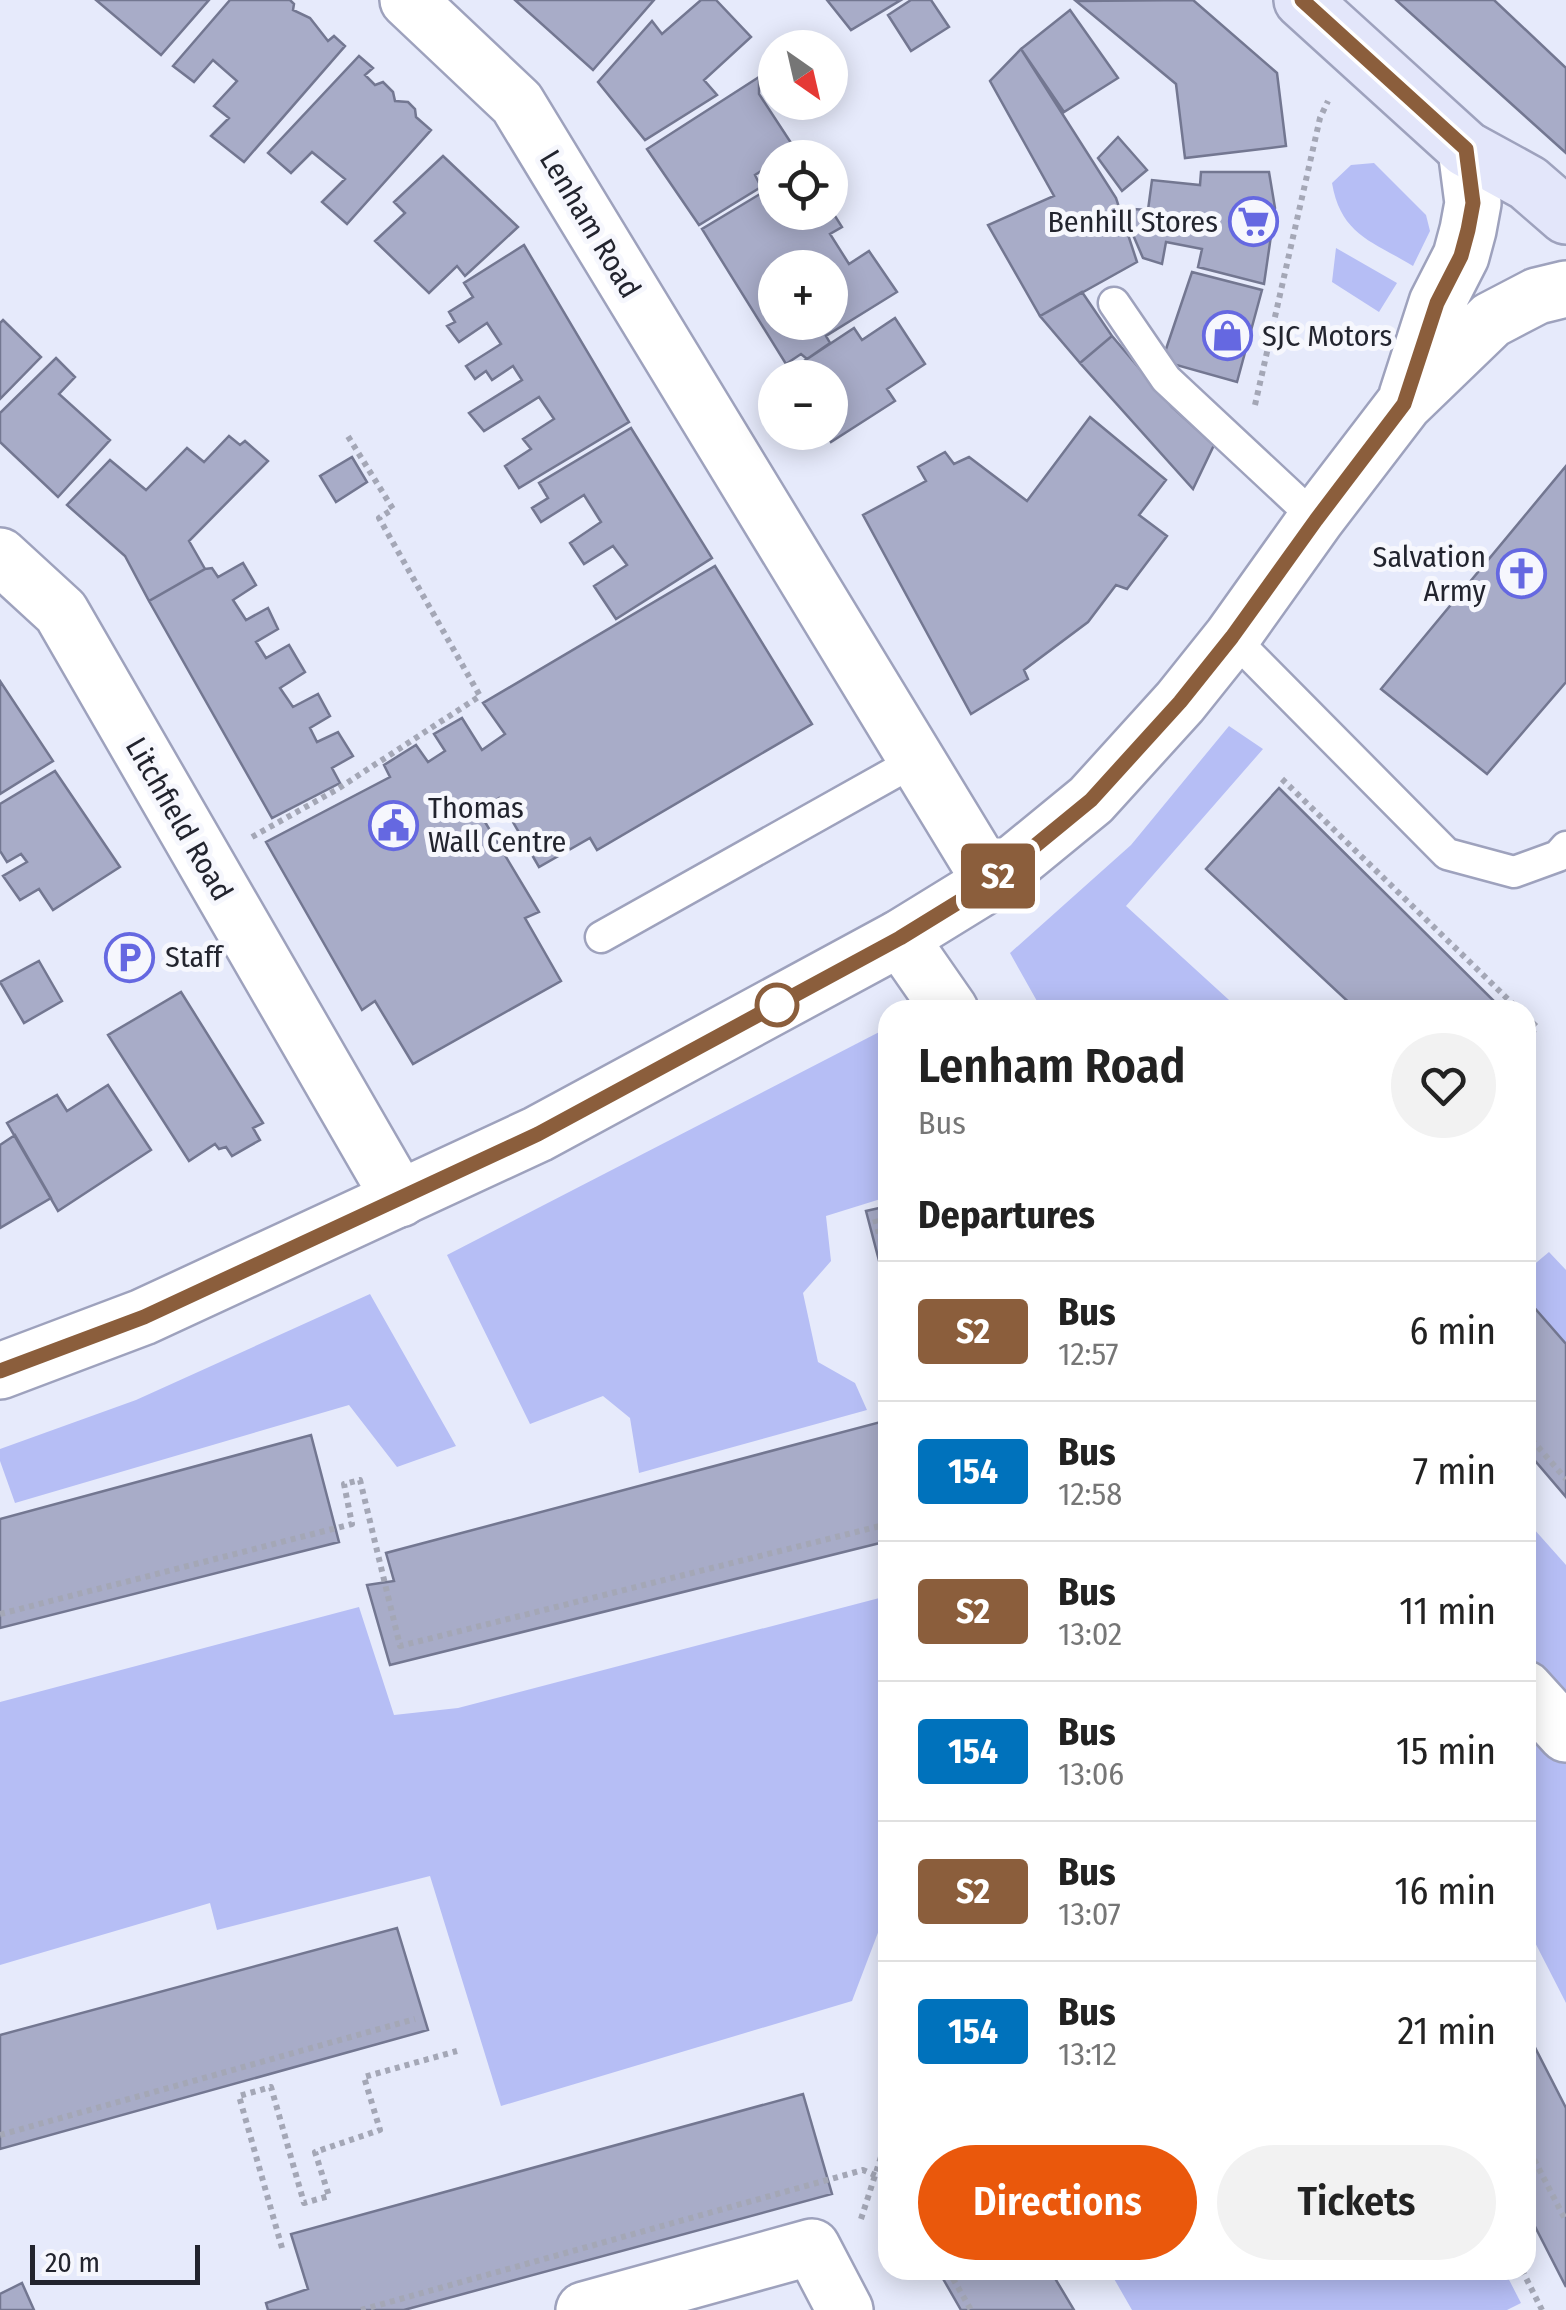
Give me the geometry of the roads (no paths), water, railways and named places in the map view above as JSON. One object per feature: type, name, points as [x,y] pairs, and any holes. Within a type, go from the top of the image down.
[{"type":"main road","points":[[1302,0],[1466,149],[1528,182],[1566,216]]},
{"type":"street","name":"Lenham Road","points":[[408,0],[517,103],[991,882]]},
{"type":"street","points":[[1404,404],[1437,303],[1461,256],[1468,230],[1473,203],[1466,149]]},
{"type":"street","points":[[0,1371],[144,1317],[538,1134],[900,938],[991,882],[1091,800],[1180,702],[1404,404],[1491,320],[1537,296],[1566,289]]},
{"type":"street","name":"Litchfield Road","points":[[0,556],[61,612],[400,1199]]},
{"type":"street","points":[[900,938],[943,1000]]},
{"type":"street","points":[[1536,1701],[1566,1734]]},
{"type":"street","points":[[584,2310],[812,2247],[845,2310]]},
{"type":"lane","points":[[1114,303],[1166,379],[1316,520]]},
{"type":"lane","points":[[1232,637],[1446,854],[1514,872],[1558,856],[1566,848]]},
{"type":"lane","points":[[601,937],[914,760]]},
{"type":"place","name":"Benhill Stores","points":[[1253,222]]},
{"type":"place","name":"SJC Motors","points":[[1227,336]]},
{"type":"place","name":"Salvation Army","points":[[1521,574]]},
{"type":"place","name":"Thomas Wall Centre","points":[[393,825]]},
{"type":"place","name":"Staff","points":[[130,957]]}]
